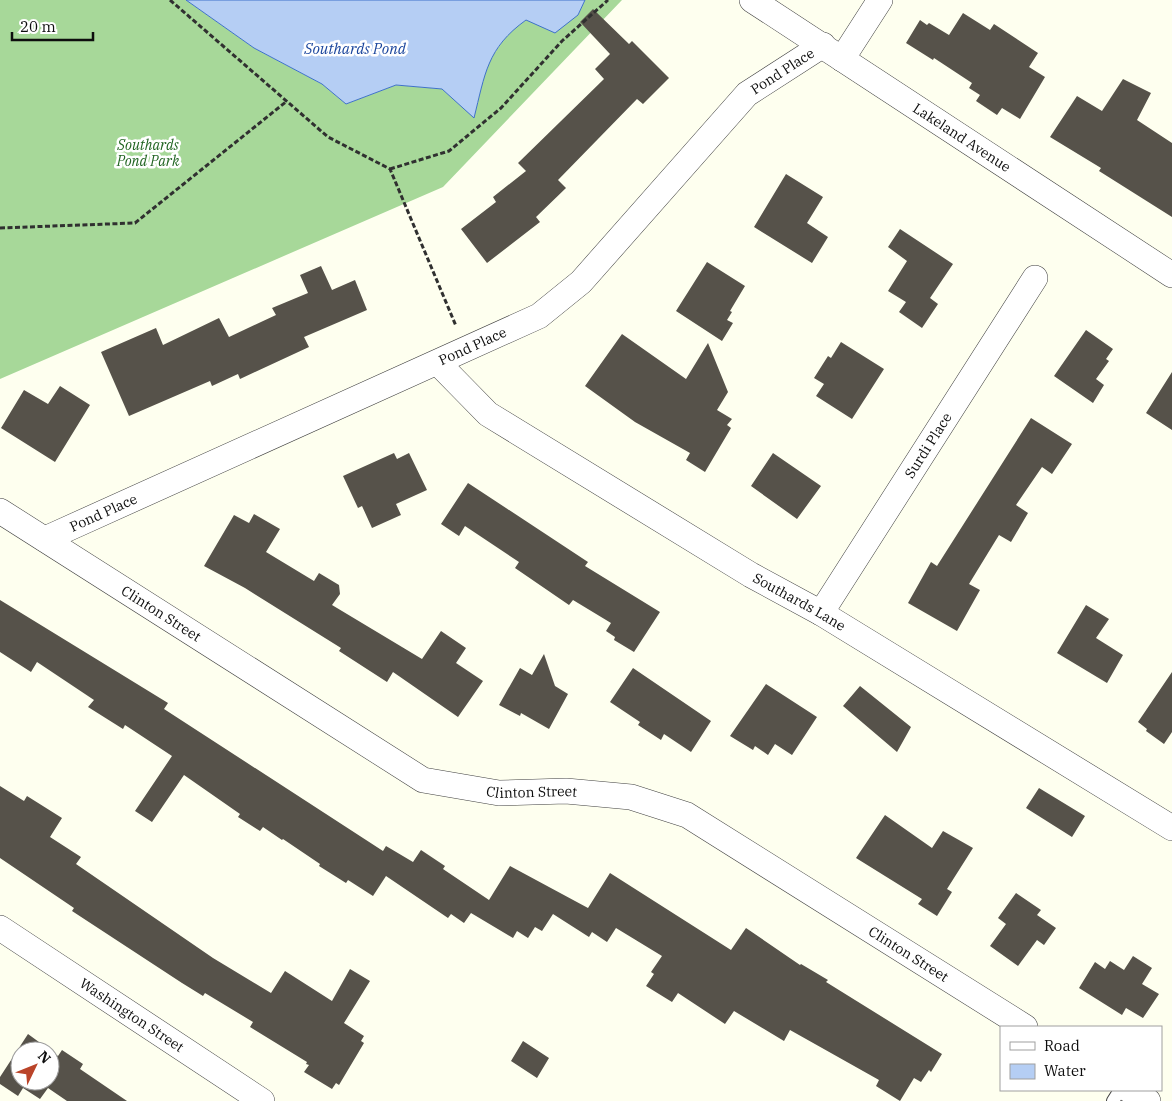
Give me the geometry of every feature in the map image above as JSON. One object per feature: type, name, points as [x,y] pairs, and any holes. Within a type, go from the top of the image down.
[{"type":"street","name":"Lakeland Avenue","points":[[752,0],[1172,275]]},
{"type":"street","name":"Pond Place","points":[[45,539],[539,316],[581,282],[747,94],[833,52],[880,0]]},
{"type":"street","name":"Surdi Place","points":[[821,612],[1035,278]]},
{"type":"street","name":"Southards Lane","points":[[438,363],[488,414],[751,575],[821,612],[1172,828]]},
{"type":"street","name":"Clinton Street","points":[[0,511],[423,780],[498,793],[566,791],[630,797],[687,815],[1023,1026]]},
{"type":"street","name":"Washington Street","points":[[0,928],[262,1101]]},
{"type":"street","points":[[1131,1091],[1148,1101]]},
{"type":"path","points":[[170,0],[328,137],[390,169],[465,350]]},
{"type":"path","points":[[390,169],[449,151],[501,108],[562,40],[608,0]]},
{"type":"path","points":[[0,228],[135,223],[286,101]]},
{"type":"green space","name":"Southards Pond Park","points":[[0,0],[186,0],[254,48],[322,84],[346,104],[396,85],[442,89],[474,117],[487,64],[508,33],[526,20],[578,15],[585,0],[622,0],[443,187],[0,379]]},
{"type":"water","name":"Southards Pond","points":[[186,0],[585,0],[578,15],[555,33],[526,20],[513,30],[495,52],[490,63],[481,88],[474,118],[442,89],[396,85],[346,104],[322,84],[254,48]]},
{"type":"building","points":[[593,9],[629,44],[632,41],[669,78],[643,104],[637,99],[558,180],[566,188],[536,217],[540,222],[487,263],[461,229],[496,202],[493,197],[526,171],[518,163],[604,79],[595,69],[610,54],[580,22]]},
{"type":"building","points":[[963,13],[990,30],[994,24],[1038,53],[1029,67],[1045,77],[1020,119],[1002,108],[997,115],[976,101],[980,95],[969,88],[972,83],[934,58],[933,60],[906,43],[920,20],[949,35]]},
{"type":"building","points":[[1123,79],[1151,93],[1137,120],[1172,143],[1172,217],[1099,171],[1101,168],[1050,137],[1077,96],[1102,111]]},
{"type":"building","points":[[786,174],[823,197],[807,223],[828,237],[812,263],[754,227]]},
{"type":"building","points":[[900,229],[953,264],[930,298],[938,304],[922,328],[899,312],[906,302],[888,291],[907,261],[888,247]]},
{"type":"building","points":[[707,262],[745,286],[730,311],[732,312],[727,320],[733,323],[722,341],[676,311]]},
{"type":"building","points":[[321,266],[332,290],[355,280],[367,310],[304,337],[309,347],[240,379],[238,374],[212,386],[210,381],[129,416],[101,352],[156,328],[163,345],[219,318],[229,337],[276,315],[272,308],[308,293],[300,275]]},
{"type":"building","points":[[1086,330],[1113,349],[1106,359],[1109,361],[1096,379],[1104,385],[1093,403],[1054,376]]},
{"type":"building","points":[[622,334],[686,379],[708,343],[728,392],[717,410],[732,419],[727,425],[731,428],[705,472],[686,460],[690,453],[635,422],[585,386]]},
{"type":"building","points":[[841,342],[884,369],[852,419],[816,396],[824,384],[814,378],[828,356],[831,358]]},
{"type":"building","points":[[1172,372],[1172,430],[1146,413]]},
{"type":"building","points":[[60,386],[90,405],[55,462],[1,428],[24,390],[48,404]]},
{"type":"building","points":[[1031,418],[1072,444],[1052,474],[1042,467],[1016,505],[1028,513],[1011,542],[999,535],[969,584],[980,590],[957,631],[908,603],[931,562],[937,566]]},
{"type":"building","points":[[394,453],[397,459],[409,453],[427,490],[396,504],[401,515],[372,528],[362,506],[358,508],[343,476]]},
{"type":"building","points":[[773,453],[821,486],[797,519],[751,486]]},
{"type":"building","points":[[468,483],[588,562],[585,566],[660,612],[634,652],[614,640],[615,637],[606,631],[611,623],[573,600],[569,605],[515,568],[519,562],[465,526],[459,536],[441,524]]},
{"type":"building","points":[[254,514],[280,529],[266,552],[314,581],[319,573],[339,585],[340,594],[332,605],[422,659],[441,631],[466,648],[456,663],[483,681],[458,717],[393,672],[387,682],[339,651],[341,648],[245,588],[204,566],[234,515],[249,523]]},
{"type":"building","points":[[0,600],[168,703],[164,709],[383,851],[386,846],[413,862],[421,850],[445,866],[443,869],[489,900],[510,866],[588,908],[610,873],[731,950],[746,928],[800,965],[828,980],[826,982],[942,1054],[931,1072],[929,1070],[921,1082],[914,1078],[900,1101],[876,1086],[879,1080],[790,1030],[784,1041],[734,1011],[725,1024],[678,993],[672,1002],[646,986],[654,974],[651,972],[662,956],[616,928],[607,942],[592,932],[589,937],[553,914],[542,931],[535,927],[528,938],[517,931],[513,938],[471,913],[464,923],[451,914],[448,918],[386,876],[373,896],[348,880],[346,883],[263,827],[260,831],[238,817],[240,814],[184,775],[152,822],[135,811],[172,756],[125,725],[123,729],[88,707],[94,700],[37,662],[31,672],[0,652]]},
{"type":"building","points":[[1086,605],[1109,619],[1096,638],[1123,655],[1107,683],[1057,653]]},
{"type":"building","points":[[544,654],[555,686],[568,694],[549,729],[521,713],[520,716],[499,705],[520,668],[532,675]]},
{"type":"building","points":[[633,668],[711,721],[691,752],[664,734],[661,740],[638,725],[640,722],[610,702]]},
{"type":"building","points":[[1172,672],[1172,732],[1164,744],[1146,731],[1147,729],[1138,722]]},
{"type":"building","points":[[766,684],[817,717],[792,755],[775,744],[768,755],[755,746],[753,750],[730,736]]},
{"type":"building","points":[[860,686],[911,727],[897,752],[843,706]]},
{"type":"building","points":[[0,786],[24,801],[27,796],[62,818],[50,837],[81,857],[76,864],[213,958],[271,993],[285,971],[332,1001],[350,969],[370,981],[344,1023],[364,1036],[361,1041],[364,1043],[339,1085],[336,1083],[332,1089],[304,1072],[309,1065],[306,1064],[307,1062],[250,1027],[253,1022],[205,993],[203,996],[182,983],[72,911],[74,908],[0,858]]},
{"type":"building","points":[[1039,788],[1085,816],[1072,837],[1026,808]]},
{"type":"building","points":[[885,815],[932,848],[943,831],[973,848],[947,889],[952,892],[937,916],[918,904],[922,899],[856,858]]},
{"type":"building","points":[[1016,893],[1041,910],[1037,915],[1056,928],[1044,945],[1037,940],[1018,966],[990,946],[1006,924],[998,918]]},
{"type":"building","points":[[1133,956],[1152,968],[1142,984],[1159,994],[1143,1018],[1126,1008],[1122,1015],[1079,988],[1095,962],[1105,969],[1110,961],[1124,970]]},
{"type":"building","points":[[28,1034],[38,1041],[23,1041]]},
{"type":"building","points":[[523,1041],[549,1058],[537,1078],[511,1061]]},
{"type":"building","points":[[62,1050],[83,1064],[80,1069],[127,1101],[67,1101],[52,1091],[60,1091],[60,1053]]},
{"type":"building","points":[[10,1062],[10,1091],[0,1084],[0,1077]]},
{"type":"building","points":[[10,1091],[21,1091],[18,1096]]},
{"type":"building","points":[[28,1091],[46,1091],[40,1099]]}]
